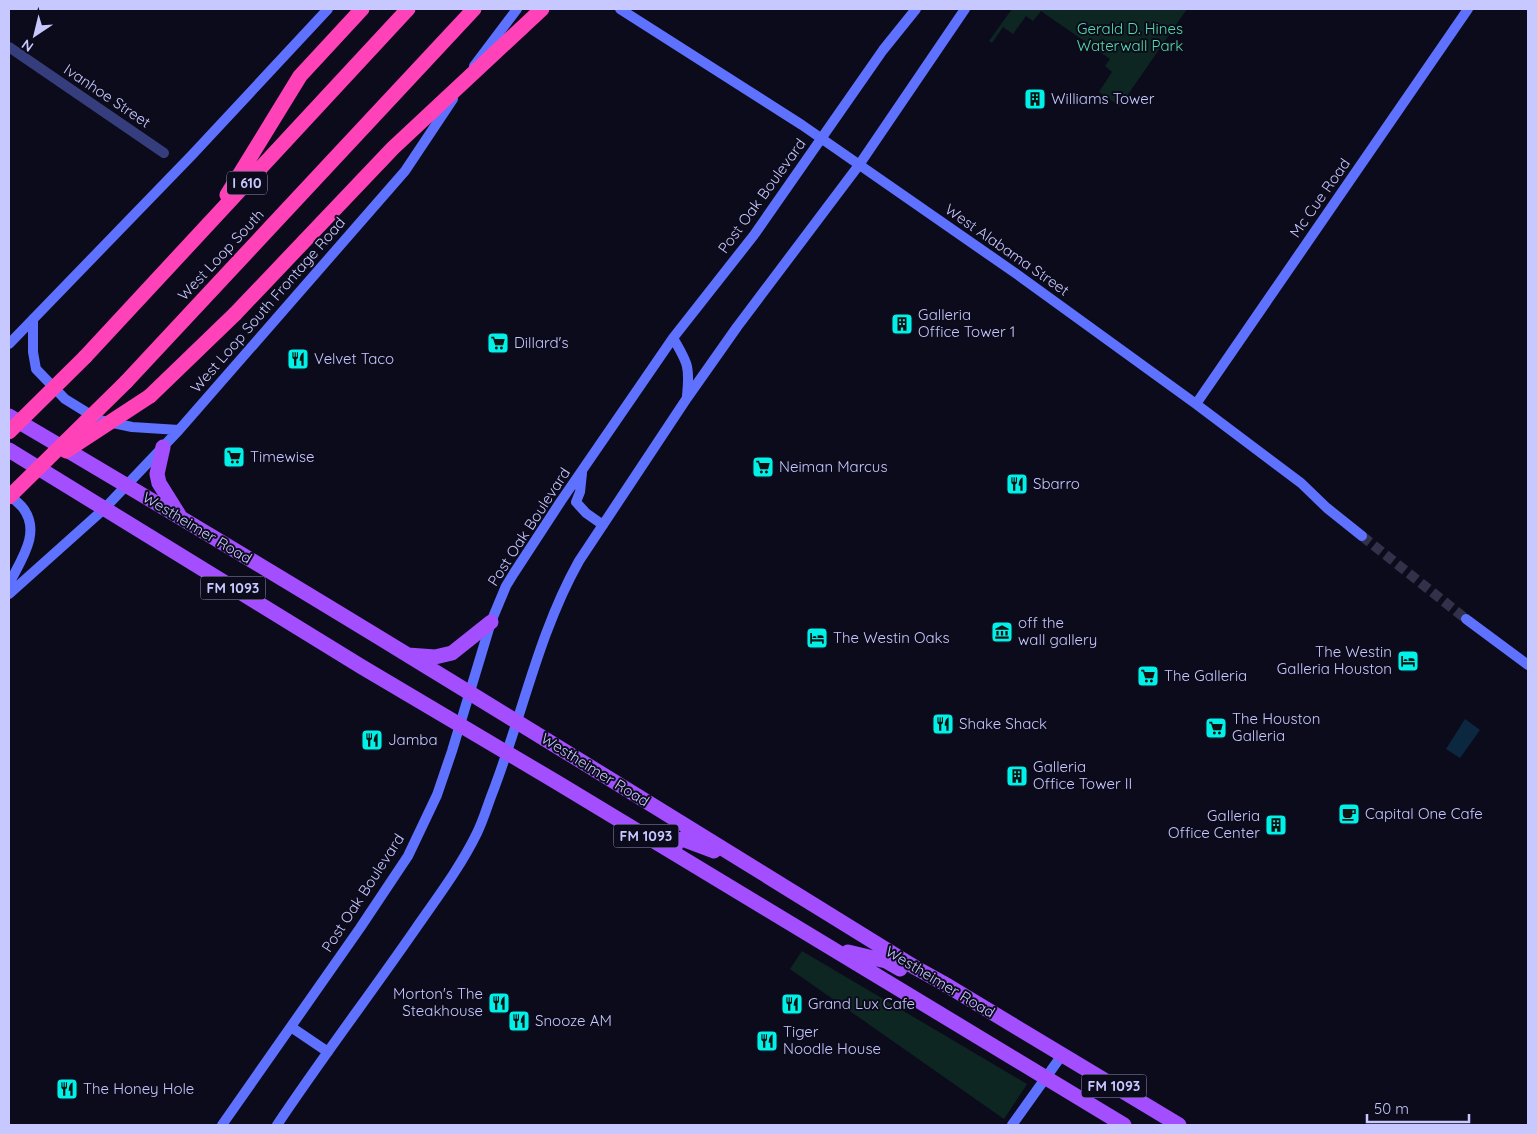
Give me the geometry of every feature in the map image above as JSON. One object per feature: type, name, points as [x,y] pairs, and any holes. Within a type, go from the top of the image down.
[{"type":"highway","points":[[210,223],[300,76],[362,9]]},
{"type":"highway","name":"West Loop South","points":[[9,432],[85,357],[408,9]]},
{"type":"highway","name":"West Loop South","points":[[9,496],[40,468],[126,382],[474,9]]},
{"type":"highway","points":[[40,468],[150,396],[235,314],[394,148],[542,9]]},
{"type":"main road","points":[[9,344],[192,155],[328,9]]},
{"type":"main road","name":"West Loop South Frontage Road","points":[[9,594],[127,486],[179,430],[405,170],[479,58],[517,9]]},
{"type":"main road","name":"West Alabama Street","points":[[620,9],[821,139],[1018,276],[1196,404],[1301,483],[1327,508],[1362,536]]},
{"type":"main road","name":"Post Oak Boulevard","points":[[222,1125],[408,856],[436,795],[491,622],[506,586],[514,573],[673,338],[754,235],[883,50],[916,9]]},
{"type":"main road","points":[[276,1125],[397,956],[467,852],[499,778],[540,651],[558,604],[572,575],[687,398],[737,327],[859,165],[965,9]]},
{"type":"main road","name":"Mc Cue Road","points":[[1196,404],[1468,9]]},
{"type":"main road","points":[[33,319],[33,352],[36,369],[66,399],[99,420],[132,427],[179,430]]},
{"type":"main road","points":[[673,338],[687,362],[689,375],[687,398]]},
{"type":"main road","name":"Westheimer Road","points":[[9,416],[407,655],[916,968],[1179,1125]]},
{"type":"main road","points":[[163,447],[158,474],[160,483],[182,519]]},
{"type":"main road","name":"Westheimer Road","points":[[9,450],[354,662],[672,851],[1124,1125]]},
{"type":"main road","points":[[582,472],[580,492],[576,502],[586,513],[603,525]]},
{"type":"main road","points":[[9,496],[24,509],[32,533],[29,545],[9,584]]},
{"type":"main road","points":[[1466,619],[1528,665]]},
{"type":"main road","points":[[407,655],[435,657],[452,653],[491,622]]},
{"type":"main road","points":[[672,851],[679,840],[682,839],[752,867]]},
{"type":"main road","points":[[832,948],[886,961],[901,969],[910,971],[916,968]]},
{"type":"main road","points":[[291,1027],[328,1052]]},
{"type":"main road","points":[[1012,1125],[1062,1054]]},
{"type":"street","name":"Ivanhoe Street","points":[[9,47],[164,153]]},
{"type":"green space","name":"Gerald D. Hines Waterwall Park","points":[[1012,9],[1187,9],[1120,106],[1099,92],[1112,72],[1105,66],[1110,59],[1041,11],[1033,21],[1026,16],[1013,34],[1003,27],[992,43],[989,41]]},
{"type":"green space","points":[[802,951],[1027,1084],[1004,1119],[790,969]]},
{"type":"water","points":[[1465,719],[1480,730],[1460,758],[1446,749]]},
{"type":"tunnel","points":[[1362,536],[1466,619]]},
{"type":"place","name":"Williams Tower","points":[[1035,99]]},
{"type":"place","name":"Galleria Office Tower 1","points":[[902,324]]},
{"type":"place","name":"Dillard's","points":[[498,343]]},
{"type":"place","name":"Velvet Taco","points":[[298,359]]},
{"type":"place","name":"Timewise","points":[[234,457]]},
{"type":"place","name":"Neiman Marcus","points":[[763,467]]},
{"type":"place","name":"Sbarro","points":[[1017,484]]},
{"type":"place","name":"off the wall gallery","points":[[1002,632]]},
{"type":"place","name":"The Westin Oaks","points":[[817,638]]},
{"type":"place","name":"The Westin Galleria Houston","points":[[1408,661]]},
{"type":"place","name":"The Galleria","points":[[1148,676]]},
{"type":"place","name":"Shake Shack","points":[[943,724]]},
{"type":"place","name":"The Houston Galleria","points":[[1216,728]]},
{"type":"place","name":"Jamba","points":[[372,740]]},
{"type":"place","name":"Galleria Office Tower II","points":[[1017,776]]},
{"type":"place","name":"Capital One Cafe","points":[[1349,814]]},
{"type":"place","name":"Galleria Office Center","points":[[1276,825]]},
{"type":"place","name":"Morton's The Steakhouse","points":[[499,1003]]},
{"type":"place","name":"Grand Lux Cafe","points":[[792,1004]]},
{"type":"place","name":"Snooze AM","points":[[519,1021]]},
{"type":"place","name":"Tiger Noodle House","points":[[767,1041]]},
{"type":"place","name":"The Honey Hole","points":[[67,1089]]}]
